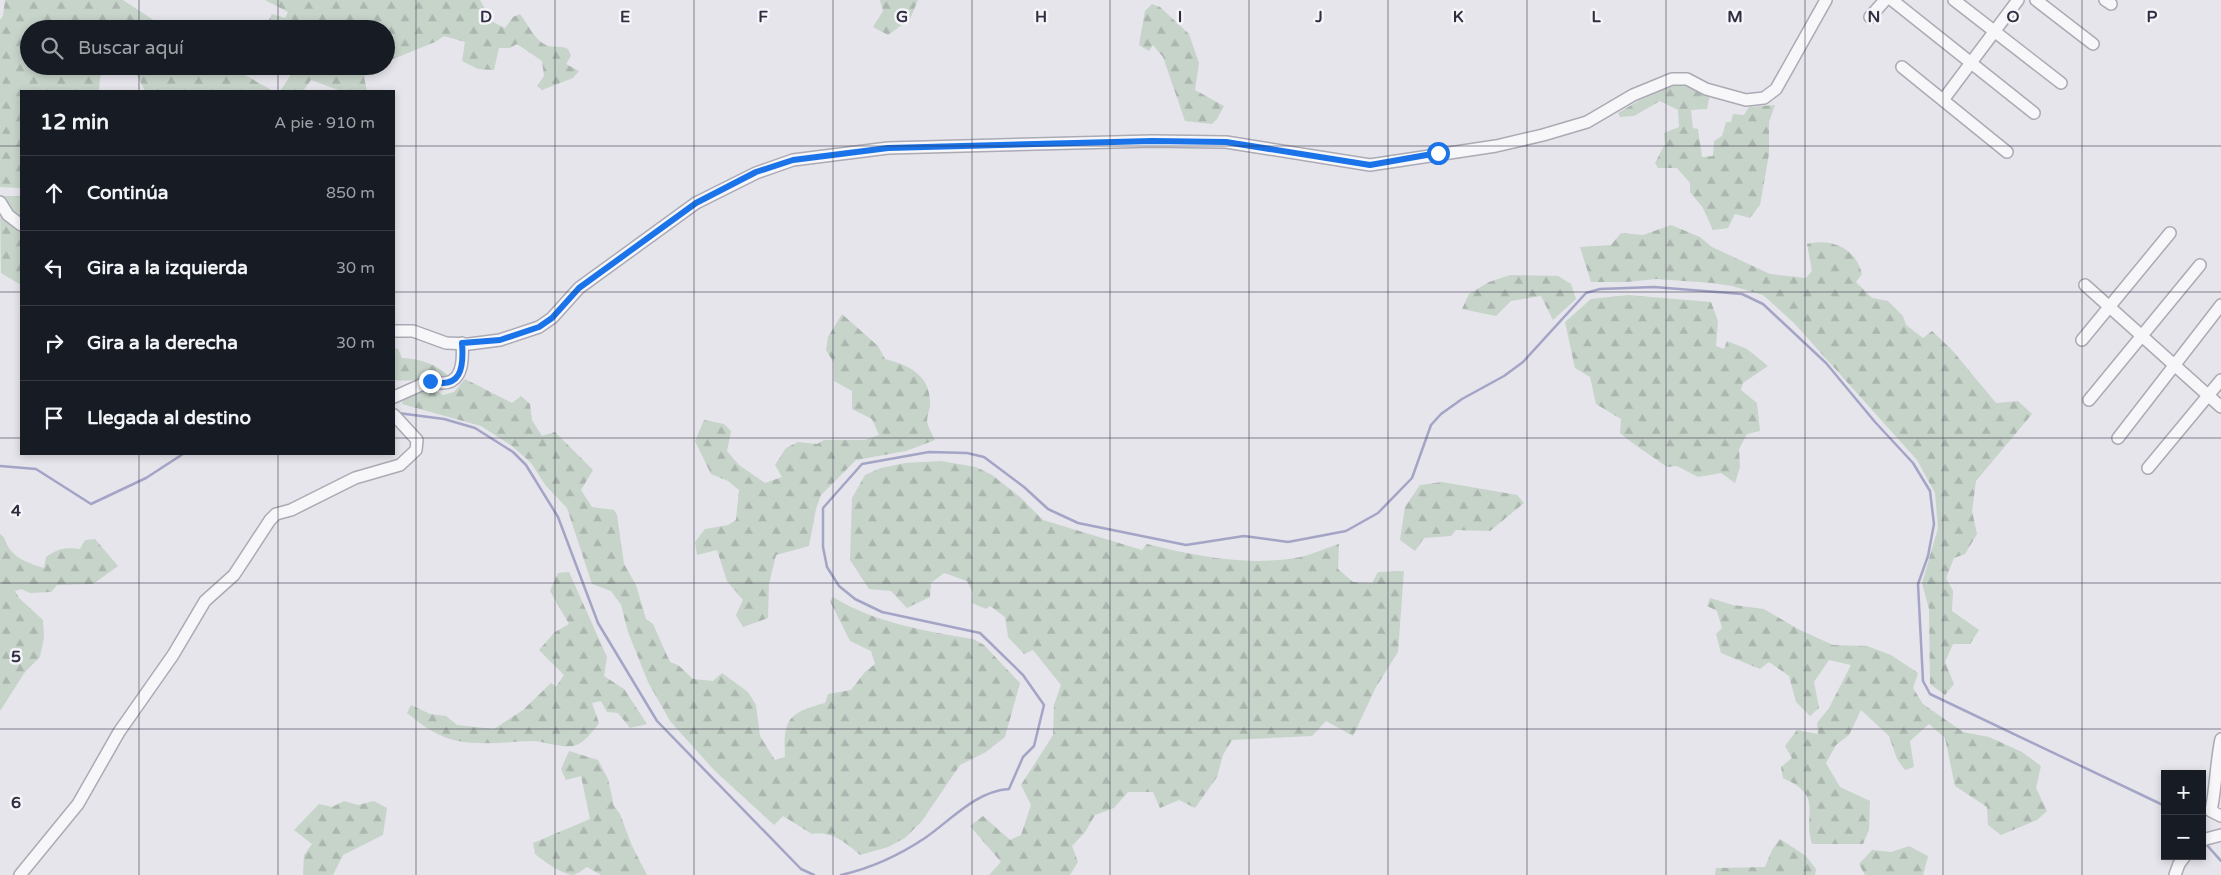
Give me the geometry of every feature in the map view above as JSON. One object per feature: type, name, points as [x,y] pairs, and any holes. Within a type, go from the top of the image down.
[{"type":"street","points":[[395,331],[413,331],[446,343],[462,343],[500,340],[539,327],[552,318],[579,288],[696,203],[756,172],[793,160],[888,148],[1180,141],[1226,142],[1370,165],[1496,146],[1587,122],[1633,96],[1672,79],[1687,79],[1706,89],[1746,100],[1764,98],[1776,89],[1826,0]]},
{"type":"street","points":[[1870,17],[1885,0]]},
{"type":"street","points":[[1892,0],[2034,113]]},
{"type":"street","points":[[1954,0],[2062,83]]},
{"type":"street","points":[[1943,100],[2018,0]]},
{"type":"street","points":[[2036,0],[2093,44]]},
{"type":"street","points":[[1902,67],[2007,152]]},
{"type":"street","points":[[0,202],[8,215],[20,224]]},
{"type":"street","points":[[2082,340],[2170,233]]},
{"type":"street","points":[[2089,400],[2200,265]]},
{"type":"street","points":[[2085,286],[2221,407]]},
{"type":"street","points":[[2118,438],[2221,305]]},
{"type":"street","points":[[395,397],[430,381],[442,384],[453,382],[458,377],[461,367],[462,343]]},
{"type":"street","points":[[2148,468],[2221,380]]},
{"type":"street","points":[[20,875],[78,804],[119,732],[172,655],[205,601],[234,574],[270,520],[276,514],[291,510],[355,478],[390,469],[408,460],[416,450],[416,440],[395,416]]},
{"type":"street","points":[[2221,739],[2215,769],[2215,792],[2212,811],[2221,816]]},
{"type":"street","points":[[2206,839],[2221,835]]},
{"type":"street","points":[[2175,875],[2182,860]]},
{"type":"green space","points":[[5,0],[123,0],[153,20],[20,20],[20,75],[102,75],[99,90],[20,90],[20,188],[0,187],[0,20],[3,16]]},
{"type":"green space","points":[[265,0],[480,0],[493,22],[505,28],[513,17],[520,14],[533,33],[544,44],[568,49],[571,56],[566,64],[579,71],[573,78],[542,90],[537,86],[544,76],[542,61],[517,44],[510,48],[499,48],[494,70],[478,69],[462,61],[465,42],[444,36],[435,42],[395,58],[395,20],[269,20],[272,14],[285,18],[288,12]]},
{"type":"green space","points":[[880,0],[918,0],[910,19],[888,35],[873,27],[883,11]]},
{"type":"green space","points":[[1152,4],[1160,7],[1189,34],[1199,63],[1195,90],[1224,106],[1212,124],[1185,121],[1163,57],[1153,45],[1149,51],[1139,45],[1145,11]]},
{"type":"green space","points":[[137,75],[245,75],[271,90],[144,90]]},
{"type":"green space","points":[[290,75],[366,75],[364,77],[367,90],[338,90],[311,80],[304,90],[281,90]]},
{"type":"green space","points":[[1676,84],[1691,84],[1710,94],[1707,109],[1691,110],[1693,128],[1698,129],[1702,157],[1713,156],[1714,141],[1722,136],[1726,122],[1731,122],[1733,114],[1744,115],[1749,107],[1775,105],[1769,122],[1769,154],[1760,205],[1750,218],[1735,214],[1728,228],[1713,230],[1703,208],[1690,192],[1690,183],[1677,168],[1658,168],[1655,163],[1665,144],[1664,133],[1679,127],[1678,110],[1660,101],[1634,116],[1620,117],[1618,113],[1640,100]]},
{"type":"green space","points":[[0,196],[20,196],[20,284],[1,273]]},
{"type":"green space","points":[[1671,225],[1700,237],[1712,247],[1770,274],[1806,278],[1812,271],[1807,244],[1816,242],[1841,247],[1859,265],[1862,274],[1856,282],[1872,298],[1888,301],[1903,316],[1906,325],[1923,338],[1932,331],[1952,350],[1996,403],[2018,401],[2032,414],[1976,481],[1972,511],[1977,534],[1965,554],[1954,558],[1946,578],[1953,591],[1952,611],[1979,630],[1970,644],[1953,644],[1945,662],[1954,684],[1945,695],[1930,684],[1929,609],[1922,583],[1938,528],[1935,493],[1917,460],[1794,323],[1763,295],[1732,286],[1712,283],[1656,279],[1626,282],[1591,282],[1580,247],[1611,245],[1621,233],[1643,235]]},
{"type":"green space","points":[[1510,275],[1558,276],[1571,284],[1576,299],[1553,320],[1541,296],[1511,301],[1496,316],[1462,309],[1469,294],[1489,282]]},
{"type":"green space","points":[[1628,295],[1711,302],[1718,321],[1716,346],[1724,349],[1727,341],[1747,349],[1768,366],[1743,383],[1741,390],[1757,403],[1760,431],[1747,434],[1739,449],[1740,467],[1735,483],[1721,473],[1698,477],[1677,466],[1667,467],[1637,446],[1620,433],[1621,419],[1596,404],[1590,377],[1575,368],[1565,322],[1591,299]]},
{"type":"green space","points":[[842,314],[878,346],[885,359],[902,364],[921,377],[929,392],[930,404],[927,421],[935,440],[906,451],[856,460],[821,495],[816,509],[809,546],[776,555],[769,584],[768,618],[743,627],[736,615],[743,600],[727,581],[717,550],[697,555],[695,542],[705,529],[728,525],[736,520],[739,490],[728,481],[711,474],[695,441],[704,420],[724,424],[731,431],[727,451],[739,465],[765,483],[782,477],[775,465],[786,448],[798,442],[817,444],[824,440],[865,440],[879,435],[872,419],[852,409],[852,391],[834,381],[834,363],[826,350],[828,337]]},
{"type":"green space","points":[[395,348],[398,349],[402,358],[428,363],[450,377],[441,381],[429,379],[395,380]]},
{"type":"green space","points":[[465,379],[512,403],[521,396],[530,404],[532,420],[542,436],[555,432],[593,470],[581,490],[592,507],[614,510],[617,515],[624,564],[636,585],[646,619],[653,624],[670,662],[678,665],[693,679],[713,681],[722,673],[748,692],[756,705],[760,736],[775,760],[785,757],[787,726],[796,714],[825,703],[828,694],[851,690],[865,672],[875,664],[871,651],[850,641],[830,601],[833,597],[883,620],[973,639],[984,645],[1020,683],[1005,737],[986,752],[960,765],[922,821],[905,838],[888,847],[860,855],[838,838],[819,833],[812,834],[783,816],[774,825],[714,770],[670,721],[648,682],[628,632],[621,605],[611,591],[592,584],[567,508],[546,486],[531,463],[512,446],[481,426],[402,404],[404,396],[429,387],[443,395],[454,392]]},
{"type":"green space","points":[[941,461],[976,467],[992,475],[1021,498],[1043,520],[1142,550],[1147,544],[1202,556],[1258,561],[1301,557],[1339,544],[1338,569],[1353,582],[1372,583],[1378,572],[1404,571],[1398,652],[1376,687],[1353,736],[1326,721],[1312,736],[1232,740],[1223,755],[1217,777],[1195,808],[1179,800],[1160,808],[1153,792],[1128,792],[1114,808],[1095,815],[1085,832],[1072,846],[1078,862],[1070,875],[989,875],[1001,862],[970,826],[983,816],[1010,840],[1021,835],[1031,805],[1021,785],[1053,735],[1054,705],[1061,685],[1033,650],[1024,654],[1008,637],[1005,617],[990,606],[986,609],[972,603],[973,593],[967,581],[944,573],[931,583],[930,597],[907,608],[891,591],[869,589],[850,560],[852,498],[865,475],[881,468],[905,463]]},
{"type":"green space","points":[[1442,482],[1517,495],[1524,503],[1490,531],[1456,530],[1451,536],[1424,538],[1415,551],[1400,540],[1405,507],[1420,485]]},
{"type":"green space","points":[[0,534],[16,556],[44,568],[46,557],[54,552],[66,548],[80,549],[85,540],[95,539],[118,566],[93,584],[57,585],[51,592],[30,593],[21,589],[15,591],[19,598],[43,620],[44,638],[40,657],[25,672],[0,711]]},
{"type":"green space","points":[[569,572],[607,657],[604,676],[624,689],[647,724],[630,728],[618,713],[607,712],[601,701],[592,703],[599,723],[588,737],[577,745],[563,746],[531,741],[480,743],[443,737],[425,727],[407,713],[411,705],[430,714],[446,716],[457,725],[494,729],[523,710],[551,683],[556,687],[564,675],[539,650],[555,632],[569,624],[550,591],[558,573]]},
{"type":"green space","points":[[1710,598],[1733,605],[1764,609],[1798,629],[1833,645],[1867,646],[1891,655],[1918,673],[1913,688],[1923,704],[1963,732],[1989,737],[2022,752],[2041,766],[2036,788],[2047,811],[2037,820],[2001,835],[1988,825],[1987,807],[1955,786],[1945,738],[1929,724],[1910,741],[1914,767],[1905,770],[1897,759],[1889,736],[1861,710],[1849,735],[1836,745],[1826,763],[1840,787],[1870,801],[1869,830],[1863,844],[1812,844],[1808,799],[1804,792],[1796,785],[1783,778],[1781,767],[1792,758],[1785,746],[1797,730],[1818,734],[1817,723],[1829,708],[1851,665],[1829,660],[1814,682],[1819,708],[1810,716],[1796,702],[1789,676],[1769,662],[1760,669],[1721,653],[1716,634],[1722,628],[1717,611],[1707,606]]},
{"type":"green space","points":[[569,751],[598,760],[608,779],[614,806],[620,814],[632,846],[647,875],[601,875],[587,867],[573,875],[553,867],[535,854],[533,843],[590,819],[581,776],[566,780],[561,769]]},
{"type":"green space","points":[[344,801],[358,805],[374,801],[387,808],[383,835],[343,855],[333,875],[303,875],[304,855],[312,844],[294,830],[319,804],[332,807]]},
{"type":"green space","points":[[1780,839],[1806,856],[1816,869],[1815,875],[1715,875],[1716,868],[1765,867],[1772,850]]},
{"type":"green space","points":[[1909,846],[1928,856],[1923,875],[1865,875],[1859,864],[1872,850],[1891,852]]},
{"type":"waterway","points":[[841,875],[863,869],[895,856],[925,838],[975,801],[997,791],[1009,789],[1023,757],[1034,746],[1044,705],[1023,675],[980,633],[882,612],[855,599],[839,586],[827,567],[823,547],[823,508],[862,464],[929,452],[967,453],[984,457],[1024,487],[1048,509],[1078,523],[1186,545],[1244,536],[1288,542],[1346,531],[1378,513],[1412,478],[1431,425],[1441,414],[1462,399],[1504,376],[1523,362],[1586,293],[1600,289],[1654,287],[1742,294],[1763,304],[1826,363],[1875,422],[1913,463],[1930,491],[1934,524],[1928,556],[1918,584],[1923,681],[1930,694],[2161,804]]},
{"type":"waterway","points":[[398,413],[444,419],[475,428],[513,452],[526,465],[558,517],[598,623],[657,721],[801,869],[814,875]]},
{"type":"waterway","points":[[0,466],[36,469],[91,504],[146,478],[181,455]]},
{"type":"waterway","points":[[2206,844],[2221,861]]},
{"type":"route","points":[[430,381],[442,384],[453,382],[458,377],[463,357],[462,343],[469,344],[500,340],[539,327],[552,318],[579,288],[696,203],[756,172],[793,160],[888,148],[1152,141],[1226,142],[1370,165],[1438,153]]}]
